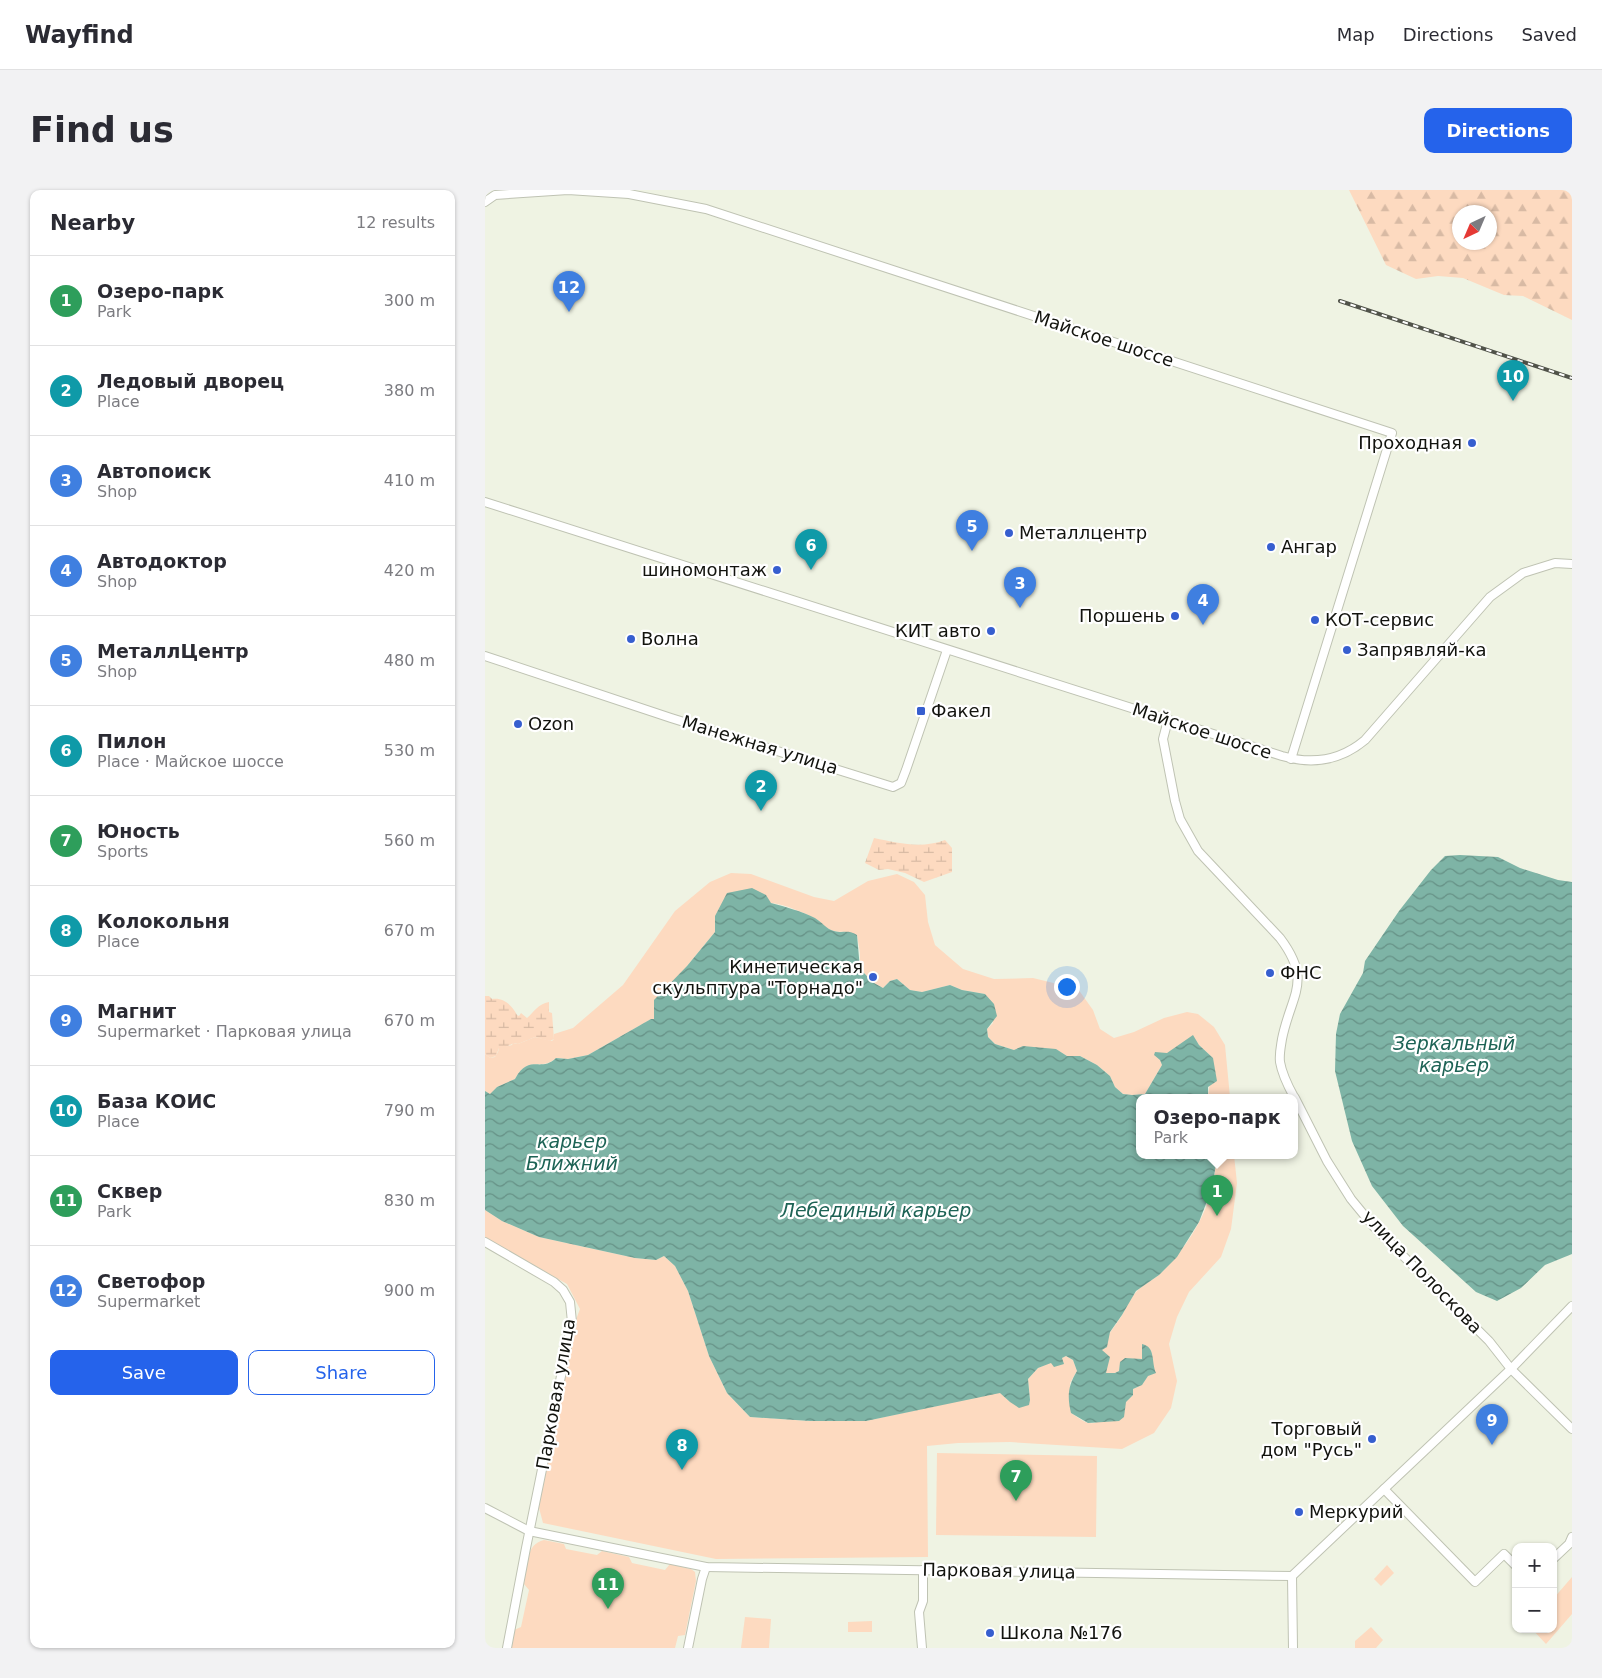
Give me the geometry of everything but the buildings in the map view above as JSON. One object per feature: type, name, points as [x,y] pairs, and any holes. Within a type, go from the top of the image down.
[{"type":"street","name":"Майское шоссе","points":[[485,202],[495,195],[568,190],[629,194],[706,210],[1391,433],[1291,759]]},
{"type":"street","name":"Майское шоссе","points":[[485,502],[1291,759],[1317,762],[1343,755],[1355,749],[1383,721],[1490,597],[1523,572],[1555,563],[1572,564]]},
{"type":"street","name":"Манежная улица","points":[[485,656],[671,718],[893,787],[901,783],[907,770],[947,650]]},
{"type":"street","name":"улица Полоскова","points":[[1168,720],[1163,739],[1180,819],[1198,851],[1280,938],[1294,962],[1299,980],[1283,1034],[1280,1052],[1280,1062],[1292,1094]]},
{"type":"street","name":"улица Полоскова","points":[[1298,1106],[1327,1161],[1351,1199],[1374,1226],[1489,1341],[1511,1369],[1572,1429]]},
{"type":"street","name":"Парковая улица","points":[[485,1242],[554,1282],[563,1290],[570,1302],[572,1311],[572,1322],[507,1648]]},
{"type":"street","points":[[1293,1648],[1292,1576],[1511,1369],[1572,1306]]},
{"type":"street","points":[[1384,1489],[1475,1582],[1504,1554],[1512,1562]]},
{"type":"street","name":"Парковая улица","points":[[485,1508],[529,1531],[706,1567],[1292,1576]]},
{"type":"street","points":[[1557,1555],[1569,1544],[1572,1537]]},
{"type":"street","points":[[688,1648],[706,1567]]},
{"type":"street","points":[[921,1648],[919,1612],[923,1601],[923,1570]]},
{"type":"green space","points":[[1349,190],[1572,190],[1572,320],[1523,296],[1504,295],[1463,278],[1438,276],[1416,279],[1386,265]]},
{"type":"green space","points":[[874,838],[918,845],[945,840],[952,848],[952,872],[924,882],[905,873],[888,869],[879,870],[865,863]]},
{"type":"green space","points":[[731,873],[751,874],[814,897],[834,901],[868,881],[897,874],[914,882],[925,895],[928,922],[935,945],[963,969],[994,979],[1033,978],[1078,989],[1093,1010],[1100,1029],[1114,1038],[1134,1032],[1164,1018],[1187,1012],[1198,1014],[1214,1027],[1225,1045],[1230,1094],[1208,1094],[1213,1058],[1199,1045],[1193,1036],[1160,1060],[1162,1065],[1145,1094],[1132,1095],[1123,1094],[1115,1087],[1110,1076],[1097,1065],[1080,1056],[1067,1056],[1055,1049],[1034,1047],[1014,1050],[995,1044],[988,1037],[987,1029],[993,1023],[985,994],[962,990],[950,985],[922,992],[910,990],[897,979],[890,981],[883,988],[874,983],[860,969],[857,935],[831,930],[806,914],[772,903],[715,916],[715,932],[687,966],[654,1019],[588,1055],[568,1059],[556,1058],[545,1064],[530,1065],[520,1071],[515,1079],[497,1087],[490,1095],[485,1091],[485,1054],[490,1058],[495,1057],[499,1048],[512,1045],[513,1043],[518,1044],[535,1037],[552,1041],[554,1034],[573,1028],[623,985],[675,911],[710,882]]},
{"type":"green space","points":[[485,996],[489,996],[492,999],[500,999],[510,1005],[517,1015],[519,1016],[521,1013],[527,1018],[539,1006],[549,1002],[554,1039],[550,1041],[535,1037],[518,1044],[514,1043],[504,1048],[499,1048],[496,1056],[490,1058],[485,1054]]},
{"type":"green space","points":[[1215,1159],[1234,1159],[1237,1183],[1231,1229],[1221,1257],[1189,1292],[1177,1317],[1169,1344],[1177,1381],[1171,1408],[1154,1433],[1122,1449],[1010,1442],[958,1443],[927,1446],[928,1557],[716,1559],[543,1523],[538,1504],[574,1325],[580,1309],[567,1284],[485,1238],[485,1210],[502,1221],[539,1237],[635,1258],[656,1260],[664,1256],[675,1266],[688,1291],[709,1356],[727,1393],[750,1417],[809,1421],[866,1421],[1000,1392],[1010,1402],[1030,1400],[1028,1379],[1038,1368],[1066,1356],[1073,1360],[1077,1371],[1070,1383],[1071,1413],[1089,1423],[1095,1423],[1113,1414],[1133,1395],[1133,1389],[1142,1385],[1153,1366],[1151,1350],[1142,1359],[1120,1366],[1119,1371],[1106,1373],[1102,1356],[1103,1346],[1130,1300],[1142,1286],[1161,1273],[1183,1248],[1192,1234],[1208,1204],[1215,1171]]},
{"type":"green space","points":[[937,1453],[1097,1456],[1096,1537],[936,1535]]},
{"type":"green space","points":[[544,1540],[564,1544],[566,1549],[597,1555],[602,1551],[629,1557],[632,1563],[665,1570],[670,1564],[691,1569],[695,1572],[696,1581],[685,1635],[678,1636],[675,1648],[510,1648],[514,1630],[521,1627],[529,1590],[524,1584],[530,1551],[538,1542]]},
{"type":"green space","points":[[1387,1565],[1394,1573],[1381,1586],[1374,1579]]},
{"type":"green space","points":[[1572,1577],[1572,1614],[1557,1631],[1557,1594]]},
{"type":"green space","points":[[745,1617],[771,1619],[769,1648],[741,1648]]},
{"type":"green space","points":[[872,1621],[872,1632],[848,1632],[848,1622]]},
{"type":"green space","points":[[1371,1627],[1383,1640],[1376,1648],[1355,1648],[1355,1641]]},
{"type":"green space","points":[[1536,1633],[1556,1633],[1546,1644]]},
{"type":"water","name":"Зеркальный карьер","points":[[1445,856],[1498,857],[1520,868],[1558,880],[1572,882],[1572,1254],[1545,1265],[1521,1288],[1497,1301],[1476,1292],[1403,1226],[1372,1186],[1352,1141],[1335,1071],[1336,1034],[1340,1014],[1363,973],[1365,961],[1399,911],[1431,870]]},
{"type":"water","name":"Лебединый карьер","points":[[752,888],[766,895],[771,903],[810,916],[831,930],[850,932],[857,935],[860,969],[874,983],[883,988],[890,981],[897,979],[910,990],[922,992],[950,985],[962,990],[985,994],[994,1004],[997,1016],[987,1029],[988,1037],[995,1044],[1014,1050],[1023,1046],[1056,1049],[1067,1056],[1080,1056],[1097,1065],[1110,1076],[1115,1087],[1123,1094],[1136,1095],[1136,1159],[1215,1159],[1212,1188],[1199,1222],[1177,1257],[1159,1275],[1136,1291],[1110,1332],[1107,1347],[1102,1350],[1110,1357],[1106,1373],[1119,1371],[1120,1362],[1125,1358],[1142,1359],[1142,1344],[1149,1348],[1152,1356],[1156,1373],[1148,1376],[1142,1385],[1133,1389],[1133,1395],[1126,1402],[1124,1417],[1119,1421],[1088,1423],[1071,1413],[1069,1391],[1077,1371],[1073,1360],[1066,1356],[1062,1358],[1064,1364],[1054,1367],[1051,1363],[1038,1368],[1028,1379],[1029,1405],[1019,1408],[1000,1393],[866,1421],[810,1421],[750,1417],[727,1393],[709,1356],[688,1291],[675,1266],[664,1256],[656,1260],[635,1258],[539,1237],[502,1221],[485,1210],[485,1091],[490,1094],[497,1087],[515,1079],[520,1071],[530,1065],[545,1064],[556,1058],[568,1059],[588,1055],[654,1019],[654,1000],[687,966],[715,932],[715,916],[727,893]]},
{"type":"water","name":"Лебединый карьер","points":[[1193,1035],[1199,1045],[1213,1058],[1217,1081],[1208,1087],[1208,1094],[1145,1094],[1162,1065],[1160,1060],[1154,1055],[1155,1052],[1167,1053]]},
{"type":"railway","points":[[1340,301],[1572,378]]},
{"type":"place","name":"Светофор","points":[[569,312]]},
{"type":"place","name":"База КОИС","points":[[1513,401]]},
{"type":"place","name":"Проходная","points":[[1472,443]]},
{"type":"place","name":"Металлцентр","points":[[1009,533]]},
{"type":"place","name":"Ангар","points":[[1271,547]]},
{"type":"place","name":"МеталлЦентр","points":[[972,551]]},
{"type":"place","name":"шиномонтаж","points":[[777,570]]},
{"type":"place","name":"Пилон","points":[[811,570]]},
{"type":"place","name":"Автопоиск","points":[[1020,608]]},
{"type":"place","name":"Поршень","points":[[1175,616]]},
{"type":"place","name":"КОТ-сервис","points":[[1315,620]]},
{"type":"place","name":"Автодоктор","points":[[1203,625]]},
{"type":"place","name":"КИТ авто","points":[[991,631]]},
{"type":"place","name":"Волна","points":[[631,639]]},
{"type":"place","name":"Запрявляй-ка","points":[[1347,650]]},
{"type":"place","name":"Факел","points":[[921,711]]},
{"type":"place","name":"Ozon","points":[[518,724]]},
{"type":"place","name":"Ледовый дворец","points":[[761,811]]},
{"type":"place","name":"ФНС","points":[[1270,973]]},
{"type":"place","name":"Кинетическая скульптура \"Торнадо\"","points":[[873,977]]},
{"type":"place","name":"Озеро-парк","points":[[1217,1216]]},
{"type":"place","name":"Торговый дом \"Русь\"","points":[[1372,1439]]},
{"type":"place","name":"Магнит","points":[[1492,1445]]},
{"type":"place","name":"Колокольня","points":[[682,1470]]},
{"type":"place","name":"Юность","points":[[1016,1501]]},
{"type":"place","name":"Меркурий","points":[[1299,1512]]},
{"type":"place","name":"Сквер","points":[[608,1609]]},
{"type":"place","name":"Школа №176","points":[[990,1633]]},
{"type":"water label","name":"карьер Ближний","points":[[572,1152]]}]
